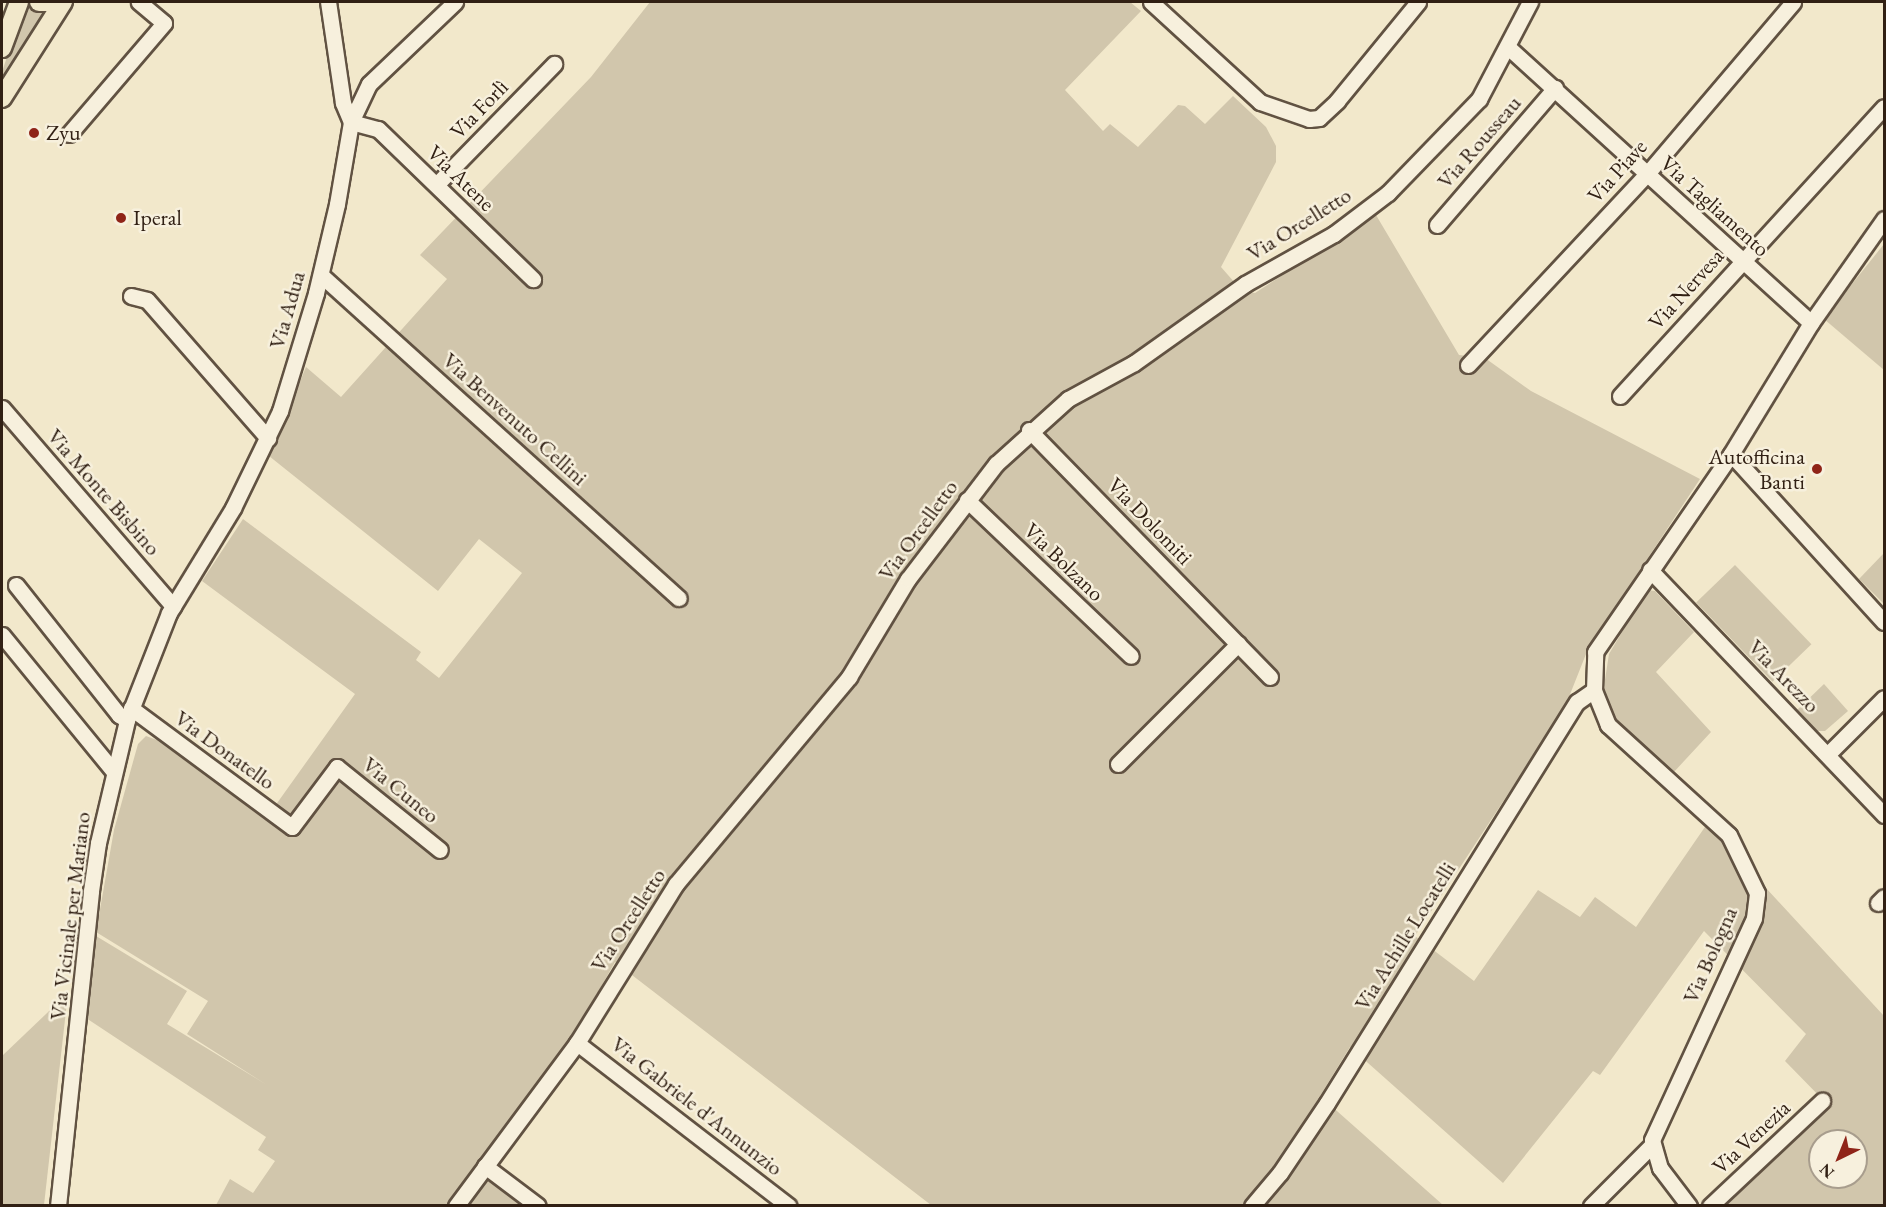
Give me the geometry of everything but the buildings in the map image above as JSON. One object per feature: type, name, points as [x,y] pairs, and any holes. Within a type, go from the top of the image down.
[{"type":"main road","points":[[3,48],[19,2]]},
{"type":"main road","points":[[39,2],[62,2]]},
{"type":"main road","points":[[2,97],[62,2]]},
{"type":"street","points":[[69,134],[164,23],[139,2]]},
{"type":"street","name":"Via Adua","points":[[174,606],[233,508],[268,438],[290,383],[321,274],[351,122],[343,103],[328,2]]},
{"type":"street","points":[[351,122],[369,84],[455,2]]},
{"type":"street","points":[[1151,2],[1260,102],[1294,116],[1319,118],[1418,2]]},
{"type":"street","name":"Via Orcelletto","points":[[456,1206],[578,1043],[676,885],[849,677],[908,579],[967,501],[1029,430],[1068,399],[1134,363],[1245,284],[1353,221],[1460,123],[1479,99],[1509,48],[1530,2]]},
{"type":"street","name":"Via Piave","points":[[1468,365],[1646,175],[1793,2]]},
{"type":"street","name":"Via Tagliamento","points":[[1509,48],[1555,88],[1646,175],[1812,323]]},
{"type":"street","name":"Via Forlì","points":[[436,184],[554,64]]},
{"type":"street","name":"Via Rousseau","points":[[1437,225],[1555,88]]},
{"type":"street","name":"Via Nervesa","points":[[1620,396],[1884,107]]},
{"type":"street","name":"Via Atene","points":[[351,122],[378,129],[533,279]]},
{"type":"street","points":[[1594,690],[1595,652],[1731,454],[1812,323],[1884,219]]},
{"type":"street","name":"Via Benvenuto Cellini","points":[[321,274],[679,598]]},
{"type":"street","points":[[131,296],[147,300],[268,438]]},
{"type":"street","name":"Via Monte Bisbino","points":[[2,408],[174,606]]},
{"type":"street","name":"Via Dolomiti","points":[[1029,430],[1270,677]]},
{"type":"street","points":[[1731,454],[1884,622]]},
{"type":"street","name":"Via Bolzano","points":[[967,501],[1131,656]]},
{"type":"street","name":"Via Arezzo","points":[[1650,570],[1884,815]]},
{"type":"street","name":"Via Donatello","points":[[16,585],[119,715],[129,714],[292,827]]},
{"type":"street","name":"Via Vicinale per Mariano","points":[[58,1206],[91,891],[114,772],[129,714],[174,606]]},
{"type":"street","points":[[2,634],[114,772]]},
{"type":"street","points":[[1118,764],[1238,644]]},
{"type":"street","name":"Via Bologna","points":[[1594,690],[1608,725],[1620,740],[1710,814],[1729,835],[1757,893],[1754,918],[1651,1146]]},
{"type":"street","name":"Via Achille Locatelli","points":[[1252,1206],[1280,1173],[1327,1103],[1577,702],[1594,690]]},
{"type":"street","points":[[1828,754],[1884,698]]},
{"type":"street","name":"Via Cuneo","points":[[292,827],[337,767],[440,850]]},
{"type":"street","name":"Via Gabriele d'Annunzio","points":[[578,1043],[789,1206]]},
{"type":"street","name":"Via Venezia","points":[[1710,1206],[1822,1101]]},
{"type":"street","points":[[1591,1206],[1651,1146],[1660,1168],[1689,1206]]},
{"type":"street","points":[[485,1166],[538,1206]]},
{"type":"shaded area","points":[[25,2],[34,10],[46,11],[5,80],[2,72]]},
{"type":"shaded area","points":[[650,2],[1130,2],[1141,11],[1065,90],[1103,131],[1110,124],[1138,147],[1178,105],[1185,106],[1205,124],[1233,96],[1266,127],[1276,146],[1276,162],[1221,267],[1242,291],[1255,293],[1376,215],[1459,355],[1485,358],[1531,391],[1700,479],[1588,649],[1565,707],[1415,936],[1474,981],[1538,890],[1580,917],[1595,897],[1636,927],[1707,824],[1884,1016],[1884,1205],[1722,1205],[1827,1104],[1785,1061],[1806,1034],[1704,931],[1600,1075],[1593,1071],[1503,1183],[1350,1047],[1320,1096],[1443,1205],[931,1205],[615,962],[569,1043],[449,1205],[216,1205],[230,1179],[253,1193],[275,1161],[258,1150],[266,1137],[86,1018],[96,936],[187,991],[167,1024],[267,1085],[187,1034],[208,1001],[96,932],[114,830],[138,744],[146,736],[157,740],[265,820],[355,694],[202,581],[243,519],[421,652],[416,660],[439,678],[522,573],[479,539],[438,591],[269,456],[306,367],[341,397],[447,279],[420,255],[591,77]]},
{"type":"shaded area","points":[[1884,244],[1884,370],[1824,319]]},
{"type":"shaded area","points":[[1884,553],[1884,604],[1859,579]]},
{"type":"shaded area","points":[[1735,565],[1811,644],[1773,682],[1696,603]]},
{"type":"shaded area","points":[[1647,590],[1655,591],[1694,632],[1656,672],[1711,732],[1673,773],[1633,742],[1612,720],[1604,686],[1609,654]]},
{"type":"shaded area","points":[[1824,684],[1848,711],[1825,731],[1816,731],[1796,711]]},
{"type":"shaded area","points":[[68,993],[44,1205],[2,1205],[2,1056]]},
{"type":"shaded area","points":[[484,1181],[495,1182],[528,1206],[469,1206]]},
{"type":"place","name":"Zyu","points":[[34,133]]},
{"type":"place","name":"Iperal","points":[[121,218]]},
{"type":"place","name":"Autofficina Banti","points":[[1817,469]]}]
